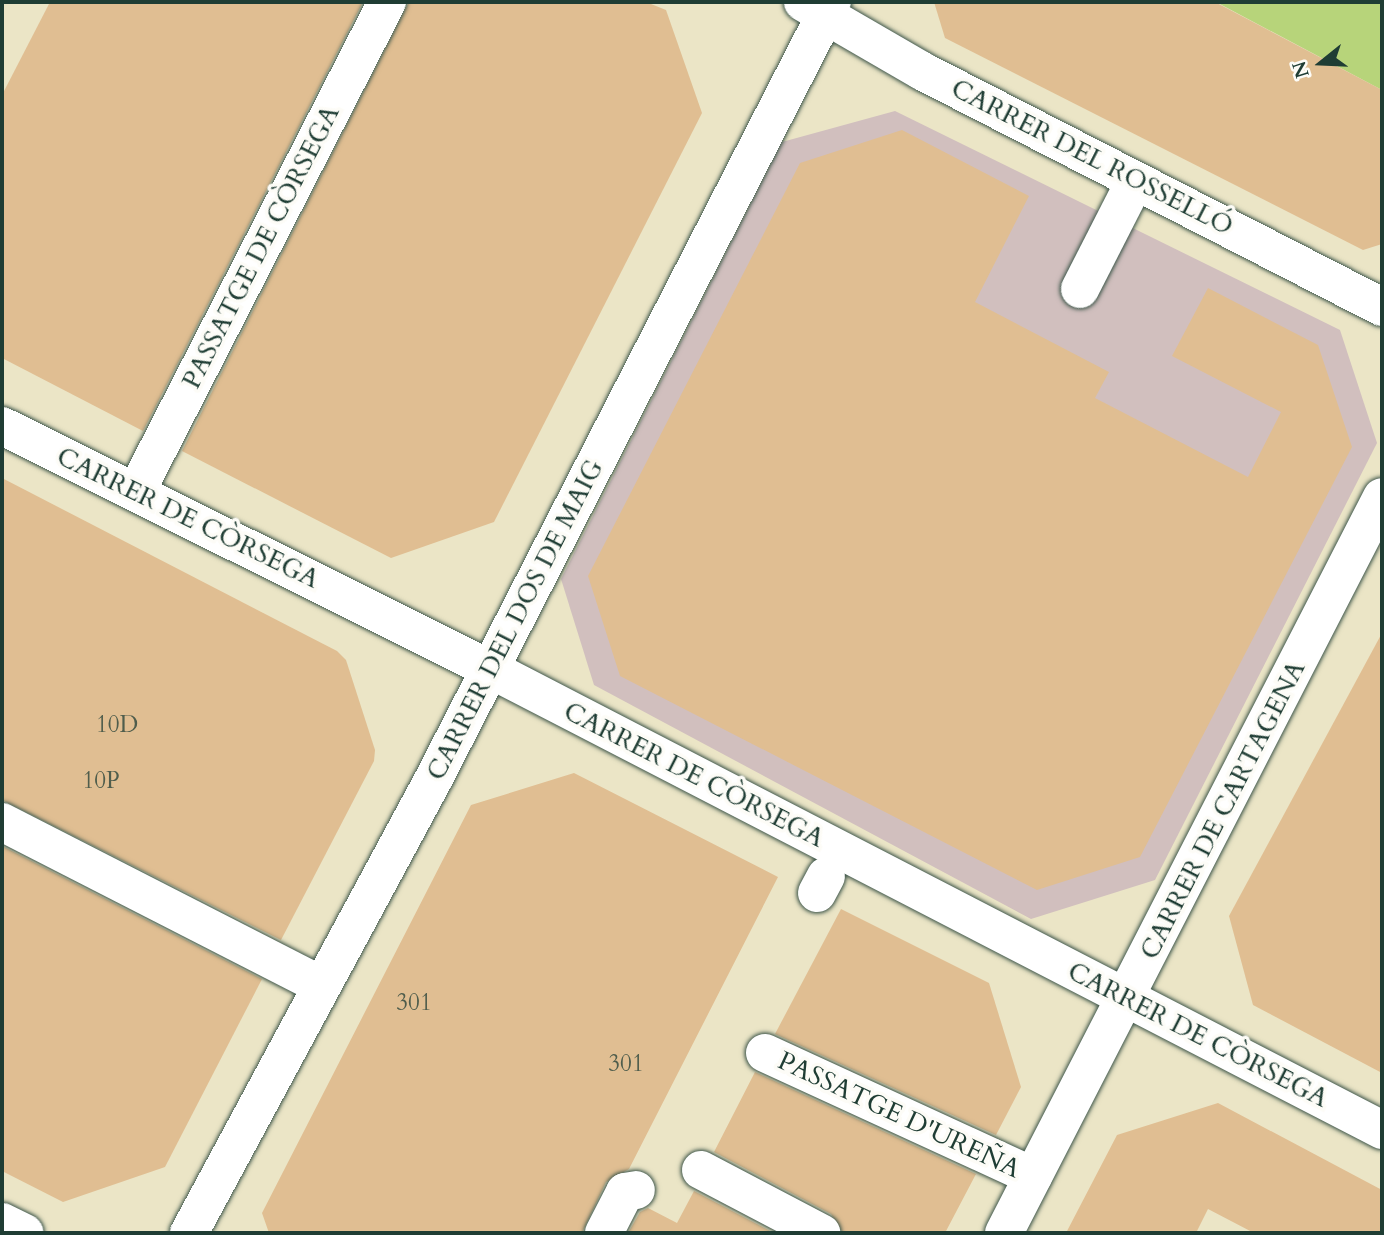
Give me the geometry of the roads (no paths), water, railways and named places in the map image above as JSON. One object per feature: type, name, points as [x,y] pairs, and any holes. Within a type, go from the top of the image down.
[{"type":"street","name":"PASSATGE DE CÒRSEGA","points":[[136,492],[387,2]]},
{"type":"street","name":"CARRER DEL ROSSELLÓ","points":[[820,6],[922,71],[1382,307]]},
{"type":"street","name":"CARRER DEL DOS DE MAIG","points":[[189,1233],[490,669],[820,6]]},
{"type":"street","points":[[1080,289],[1135,181]]},
{"type":"street","name":"CARRER DE CÒRSEGA","points":[[2,426],[490,669],[1382,1130]]},
{"type":"street","name":"CARRER DE CARTAGENA","points":[[1004,1233],[1382,497]]},
{"type":"street","points":[[2,822],[321,985]]},
{"type":"street","name":"PASSATGE D'UREÑA","points":[[765,1053],[1032,1176]]},
{"type":"street","points":[[701,1170],[821,1233]]},
{"type":"street","points":[[604,1233],[625,1192],[636,1190]]},
{"type":"street","points":[[2,1222],[25,1233]]}]
